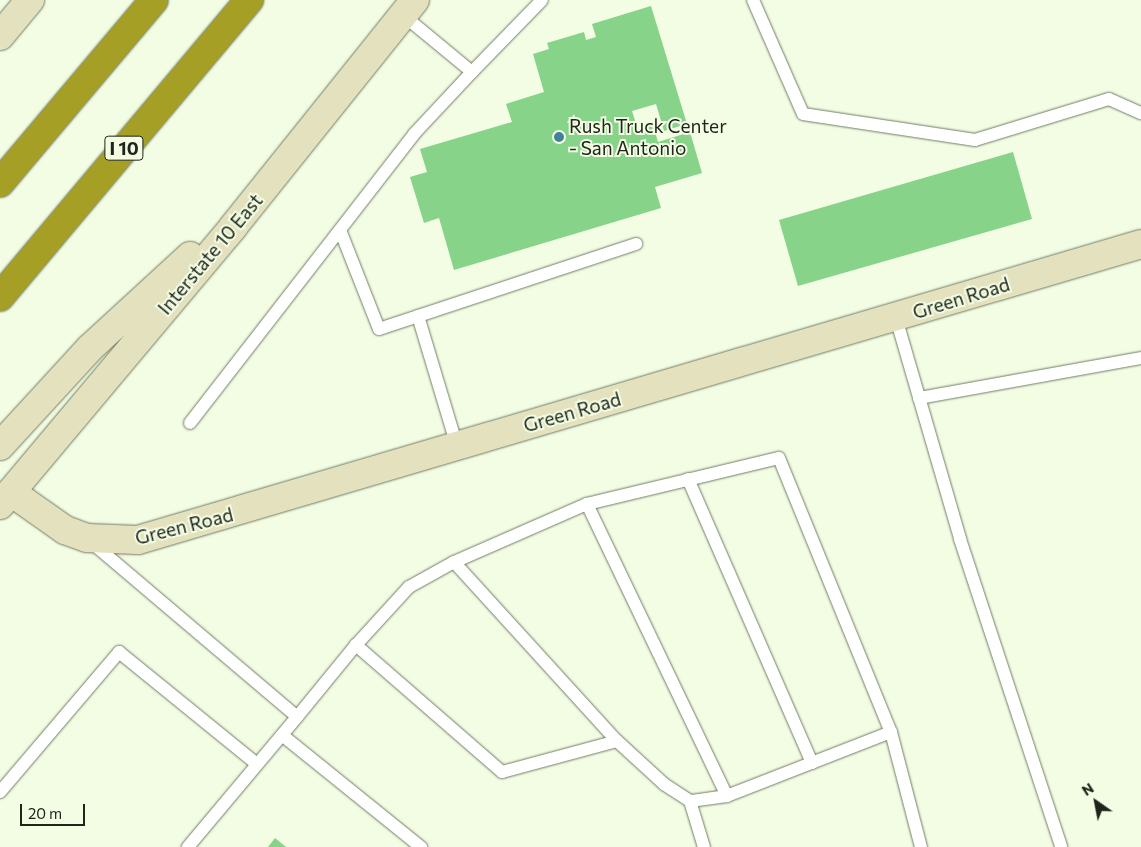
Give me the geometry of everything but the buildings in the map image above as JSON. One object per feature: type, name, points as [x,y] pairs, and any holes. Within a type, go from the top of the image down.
[{"type":"highway","points":[[0,183],[154,0]]},
{"type":"highway","name":"I 10","points":[[0,297],[249,0]]},
{"type":"street","points":[[0,36],[30,0]]},
{"type":"street","name":"Interstate 10 East","points":[[6,498],[267,186],[409,8]]},
{"type":"street","points":[[0,446],[90,348],[267,186]]},
{"type":"street","name":"Green Road","points":[[6,498],[65,530],[87,538],[138,540],[896,318],[1141,244]]},
{"type":"lane","points":[[190,422],[414,134],[542,0]]},
{"type":"lane","points":[[753,0],[804,114],[975,140],[1109,99],[1141,113]]},
{"type":"lane","points":[[409,8],[472,72]]},
{"type":"lane","points":[[340,230],[379,329],[636,244]]},
{"type":"lane","points":[[418,316],[458,446]]},
{"type":"lane","points":[[896,318],[960,539],[1061,847]]},
{"type":"lane","points":[[919,398],[1141,358]]},
{"type":"lane","points":[[188,847],[356,645],[409,587],[454,562],[587,504],[779,458],[891,732],[921,847]]},
{"type":"lane","points":[[688,479],[812,763]]},
{"type":"lane","points":[[587,504],[727,796]]},
{"type":"lane","points":[[87,538],[297,717]]},
{"type":"lane","points":[[454,562],[617,741],[664,784],[690,801],[704,847]]},
{"type":"lane","points":[[356,645],[502,772],[617,741]]},
{"type":"lane","points":[[0,792],[119,652],[257,764]]},
{"type":"lane","points":[[690,801],[727,796],[891,732]]},
{"type":"lane","points":[[282,735],[421,847]]},
{"type":"place","name":"Rush Truck Center - San Antonio","points":[[559,137]]}]
